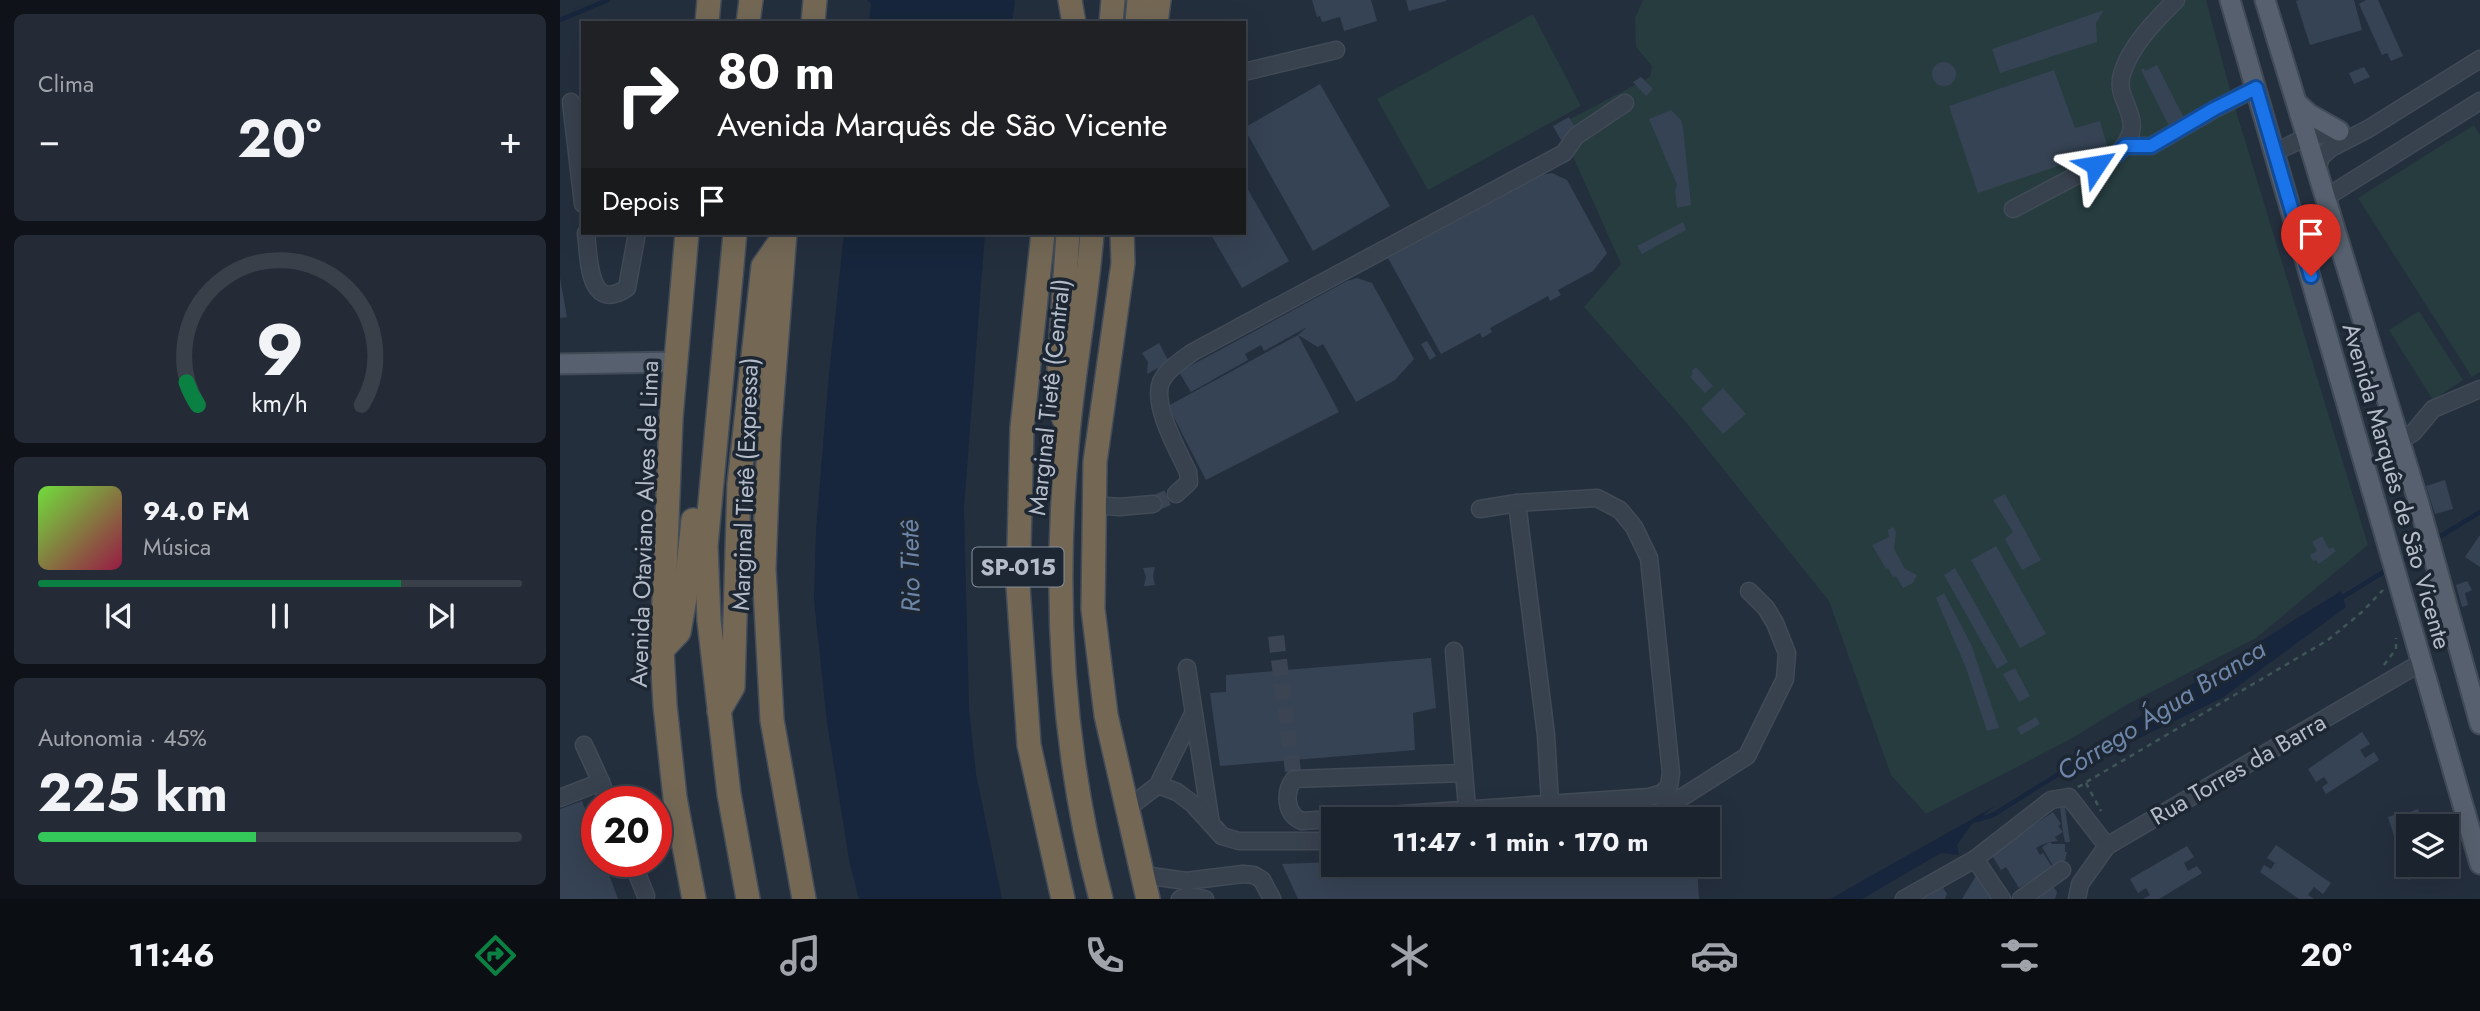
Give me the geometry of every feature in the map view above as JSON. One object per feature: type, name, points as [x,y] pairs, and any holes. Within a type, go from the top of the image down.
[{"type":"highway","points":[[707,21],[709,0]]},
{"type":"highway","points":[[748,21],[751,0]]},
{"type":"highway","points":[[813,21],[815,0]]},
{"type":"highway","points":[[1067,21],[1069,0]]},
{"type":"highway","points":[[1069,0],[1074,21]]},
{"type":"highway","points":[[1111,21],[1113,0]]},
{"type":"highway","points":[[1139,21],[1155,6]]},
{"type":"highway","name":"Avenida Otaviano Alves de Lima","points":[[687,235],[671,431],[662,650],[664,705],[675,798],[694,899]]},
{"type":"highway","points":[[735,235],[706,546],[709,621],[719,711],[729,794],[748,899]]},
{"type":"highway","points":[[719,711],[733,687],[739,484],[763,266],[783,235]]},
{"type":"highway","name":"Marginal Tietê (Expressa)","points":[[784,235],[769,438],[764,569],[772,720],[804,899]]},
{"type":"highway","name":"SP-015","points":[[1043,235],[1022,428],[1018,586],[1029,744],[1063,899]]},
{"type":"highway","points":[[1068,235],[1057,398],[1068,432]]},
{"type":"highway","name":"Marginal Tietê (Central)","points":[[1092,235],[1089,279],[1068,432],[1060,552],[1065,696],[1081,814],[1101,899]]},
{"type":"highway","points":[[1122,235],[1123,263]]},
{"type":"highway","points":[[1130,235],[1123,263],[1095,462],[1093,608],[1106,715],[1148,899]]},
{"type":"highway","points":[[662,650],[679,632],[706,383],[723,286],[732,274]]},
{"type":"main road","name":"Avenida Marquês de São Vicente","points":[[2230,0],[2480,864]]},
{"type":"main road","name":"Avenida Marquês de São Vicente","points":[[2265,0],[2399,440],[2480,724]]},
{"type":"main road","points":[[2292,90],[2297,104],[2339,131]]},
{"type":"main road","points":[[560,364],[676,362]]},
{"type":"street","points":[[2013,209],[2117,154],[2125,146],[2133,125],[2122,90],[2121,76],[2143,36],[2176,0]]},
{"type":"street","points":[[1246,72],[1336,50]]},
{"type":"street","points":[[2317,170],[2327,151],[2368,129],[2480,59]]},
{"type":"street","points":[[2125,146],[2151,146],[2256,88]]},
{"type":"street","points":[[571,102],[581,187]]},
{"type":"street","points":[[2325,198],[2480,102]]},
{"type":"street","points":[[1176,494],[1189,482],[1188,472],[1160,406],[1161,381],[1171,368],[1194,352],[1564,153],[1576,136],[1625,103]]},
{"type":"street","points":[[2275,152],[2307,136],[2368,129]]},
{"type":"street","points":[[586,235],[594,282],[599,292],[607,296],[617,295],[627,288],[637,235]]},
{"type":"street","points":[[2399,440],[2413,433],[2433,409],[2480,388]]},
{"type":"street","points":[[1480,509],[1517,503],[1597,498],[1620,510],[1634,527],[1649,558],[1671,773],[1669,786],[1662,793],[1649,796],[1484,807]]},
{"type":"street","points":[[1517,503],[1546,735],[1550,803]]},
{"type":"street","points":[[1093,505],[1120,507],[1153,504]]},
{"type":"street","points":[[1667,807],[1748,756],[1785,679],[1787,653],[1775,623],[1766,608],[1749,591]]},
{"type":"street","points":[[1454,651],[1467,807]]},
{"type":"street","name":"Rua Torres da Barra","points":[[2077,899],[2080,884],[2112,844],[2210,784],[2422,662]]},
{"type":"street","points":[[1187,668],[1211,824]]},
{"type":"street","points":[[1128,808],[1157,785],[1193,714]]},
{"type":"street","points":[[584,745],[602,786]]},
{"type":"street","points":[[1321,820],[1302,821],[1293,818],[1289,813],[1288,788],[1294,779],[1463,773]]},
{"type":"street","points":[[560,798],[601,782]]},
{"type":"street","points":[[1157,785],[1177,792],[1193,804],[1222,835],[1239,841],[1321,842]]},
{"type":"street","points":[[1904,899],[1975,859],[2051,800],[2069,797],[2112,844]]},
{"type":"street","points":[[1975,859],[2002,899]]},
{"type":"street","points":[[2021,899],[2062,870]]},
{"type":"street","points":[[1144,875],[1186,881],[1254,875],[1262,880],[1272,899]]},
{"type":"street","points":[[638,877],[646,896]]},
{"type":"street","points":[[1180,899],[1187,896],[1205,899],[1203,879]]},
{"type":"path","points":[[2112,844],[2086,783],[2328,640],[2362,612],[2384,589],[2388,600]]},
{"type":"path","points":[[2381,669],[2396,649],[2396,635]]},
{"type":"green space","points":[[1643,0],[2206,0],[2233,101],[2368,545],[2256,638],[1926,814],[1891,775],[1829,601],[1684,420],[1584,307],[1621,264],[1559,125],[1650,77],[1652,66],[1636,47],[1635,18]]},
{"type":"green space","points":[[1533,14],[1581,106],[1428,190],[1377,99]]},
{"type":"green space","points":[[2474,125],[2480,135],[2480,372],[2472,377],[2358,198]]},
{"type":"green space","points":[[2419,311],[2463,380],[2433,400],[2389,330]]},
{"type":"water","points":[[867,0],[1015,0],[1012,21],[869,21],[871,4]]},
{"type":"water","name":"Rio Tietê","points":[[844,235],[985,235],[964,508],[969,708],[976,774],[1002,899],[859,899],[850,865],[827,723],[814,600],[816,530]]},
{"type":"water","points":[[2341,591],[2346,607],[2222,698],[2084,765],[2072,759]]},
{"type":"water","points":[[1995,806],[1972,824],[1957,845],[1959,855],[1941,853],[1862,899],[1830,899]]},
{"type":"building","points":[[1312,0],[1371,0],[1377,21],[1344,31],[1340,17],[1322,22],[1320,16],[1317,17]]},
{"type":"building","points":[[1406,0],[1446,0],[1446,1],[1409,11]]},
{"type":"building","points":[[2354,0],[2362,30],[2310,45],[2296,1]]},
{"type":"building","points":[[2366,0],[2378,0],[2403,56],[2391,61],[2387,53],[2382,55],[2359,4]]},
{"type":"building","points":[[2104,10],[2096,23],[2097,42],[2000,73],[1992,49]]},
{"type":"building","points":[[1944,62],[1953,65],[1956,74],[1953,83],[1944,86],[1935,83],[1932,74],[1935,65]]},
{"type":"building","points":[[2157,65],[2185,120],[2170,128],[2141,70],[2144,68],[2145,71]]},
{"type":"building","points":[[2364,67],[2370,77],[2354,84],[2349,73]]},
{"type":"building","points":[[2054,70],[2075,128],[2100,121],[2108,149],[1978,193],[1949,106]]},
{"type":"building","points":[[1641,77],[1653,89],[1646,96],[1633,82]]},
{"type":"building","points":[[1320,84],[1390,206],[1313,251],[1246,132],[1246,127]]},
{"type":"building","points":[[1671,110],[1681,120],[1683,127],[1691,205],[1677,208],[1677,185],[1649,119]]},
{"type":"building","points":[[1569,117],[1577,131],[1561,140],[1553,126]]},
{"type":"building","points":[[1552,173],[1567,180],[1607,253],[1593,271],[1558,290],[1561,295],[1550,301],[1548,296],[1490,328],[1492,332],[1482,338],[1480,333],[1441,354],[1388,258],[1542,175]]},
{"type":"building","points":[[1246,189],[1289,261],[1242,288],[1211,235],[1246,235]]},
{"type":"building","points":[[1683,222],[1686,230],[1642,254],[1637,246]]},
{"type":"building","points":[[560,278],[567,317],[560,318]]},
{"type":"building","points":[[1357,278],[1372,283],[1414,359],[1395,380],[1356,402],[1323,344],[1318,347],[1298,335],[1307,327],[1264,351],[1261,345],[1245,354],[1248,360],[1191,392],[1179,372]]},
{"type":"building","points":[[1298,335],[1339,412],[1206,480],[1168,406]]},
{"type":"building","points":[[1427,341],[1436,356],[1430,360],[1421,344]]},
{"type":"building","points":[[1159,343],[1169,362],[1147,374],[1148,362],[1142,353]]},
{"type":"building","points":[[1696,367],[1713,386],[1705,393],[1690,377],[1693,373],[1691,371]]},
{"type":"building","points":[[1723,388],[1746,414],[1723,434],[1701,409]]},
{"type":"building","points":[[2445,480],[2453,509],[2435,514],[2426,486]]},
{"type":"building","points":[[2005,494],[2041,560],[2022,570],[2005,539],[2013,532],[1993,500]]},
{"type":"building","points":[[1893,527],[1896,532],[1894,549],[1905,569],[1917,575],[1913,583],[1903,588],[1896,576],[1893,577],[1888,568],[1886,569],[1872,545],[1889,537],[1888,530]]},
{"type":"building","points":[[2480,535],[2480,567],[2465,557]]},
{"type":"building","points":[[2322,536],[2329,549],[2333,547],[2336,551],[2319,564],[2316,560],[2313,561],[2310,555],[2317,551],[2312,542]]},
{"type":"building","points":[[1996,546],[2046,634],[2020,648],[1971,560]]},
{"type":"building","points":[[1155,567],[1155,585],[1144,586],[1146,577],[1143,568]]},
{"type":"building","points":[[1955,568],[2008,662],[1997,669],[1944,575]]},
{"type":"building","points":[[2467,581],[2472,590],[2465,593],[2468,605],[2462,607],[2456,585]]},
{"type":"building","points":[[1944,593],[1971,644],[1999,728],[1987,731],[1966,668],[1936,598]]},
{"type":"building","points":[[1431,658],[1436,708],[1413,713],[1415,750],[1220,766],[1210,693],[1226,692],[1226,675]]},
{"type":"building","points":[[2015,668],[2030,696],[2019,702],[2003,674]]},
{"type":"building","points":[[2036,717],[2040,724],[2021,735],[2017,728]]},
{"type":"building","points":[[2362,732],[2370,744],[2360,750],[2365,758],[2374,752],[2379,760],[2326,794],[2322,787],[2328,783],[2324,777],[2316,782],[2308,769]]},
{"type":"building","points":[[581,801],[581,877],[610,877],[618,899],[560,899],[560,809]]},
{"type":"building","points":[[2060,807],[2065,807],[2070,842],[2065,842]]},
{"type":"building","points":[[2418,809],[2420,814],[2411,814]]},
{"type":"building","points":[[2053,812],[2063,832],[2055,837],[2058,841],[2036,848],[2053,868],[2019,888],[2006,867],[2001,870],[1991,854]]},
{"type":"building","points":[[2396,815],[2396,842],[2388,817]]},
{"type":"building","points":[[2050,842],[2065,844],[2067,852],[2064,865],[2056,871],[2042,847]]},
{"type":"building","points":[[2276,845],[2331,883],[2323,894],[2314,887],[2308,895],[2314,899],[2299,899],[2260,872],[2264,865],[2271,869],[2275,863],[2267,858]]},
{"type":"building","points":[[2187,846],[2194,857],[2184,863],[2188,871],[2197,866],[2202,873],[2159,899],[2143,899],[2150,895],[2146,888],[2138,893],[2130,879]]},
{"type":"building","points":[[1321,862],[1321,877],[1698,877],[1699,899],[1298,899],[1282,864]]},
{"type":"building","points":[[1977,874],[1996,899],[1962,899]]},
{"type":"building","points":[[2052,884],[2057,892],[2055,899],[2029,899]]},
{"type":"building","points":[[1942,886],[1947,894],[1945,899],[1916,899],[1925,894],[1927,897],[1931,895],[1929,892]]},
{"type":"waterway","points":[[560,20],[608,0]]},
{"type":"waterway","name":"Córrego Água Branca","points":[[2436,539],[2480,512]]},
{"type":"waterway","name":"Córrego Água Branca","points":[[2398,563],[2426,546]]},
{"type":"waterway","name":"Córrego Água Branca","points":[[2338,600],[2390,568]]},
{"type":"waterway","name":"Córrego Água Branca","points":[[1977,820],[1993,815],[2081,760]]},
{"type":"tunnel","points":[[1153,504],[1176,494]]},
{"type":"tunnel","points":[[1276,636],[1294,779]]},
{"type":"route","points":[[2096,165],[2117,154],[2125,146],[2151,146],[2256,88],[2311,276]]}]
